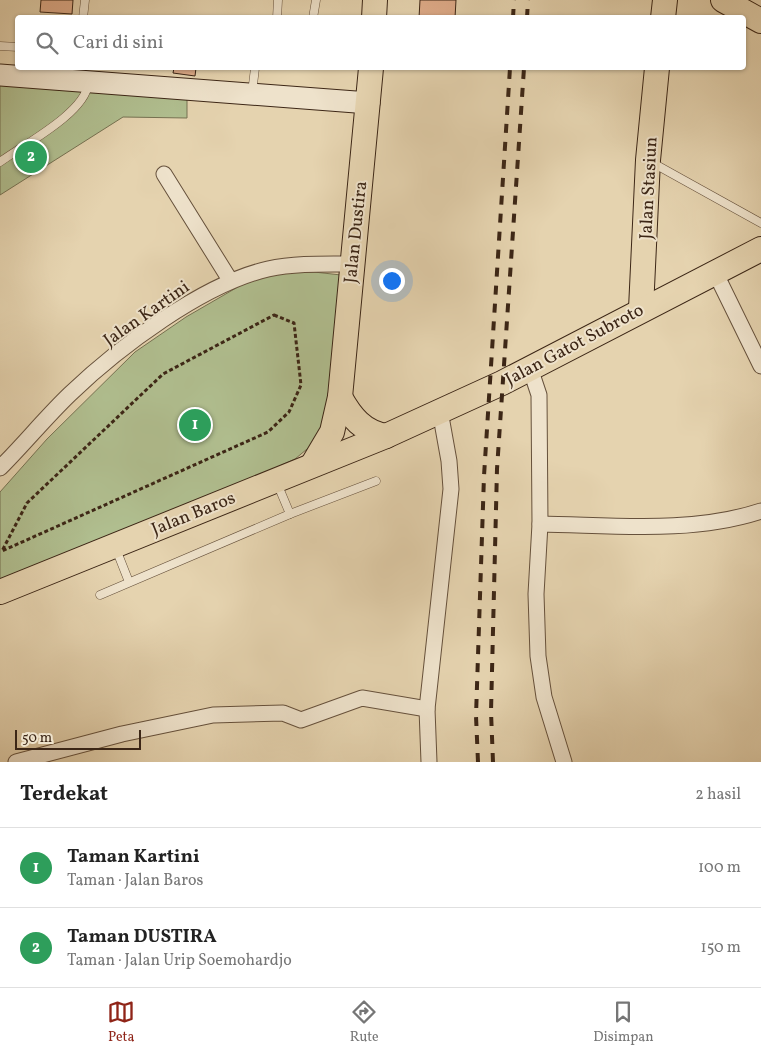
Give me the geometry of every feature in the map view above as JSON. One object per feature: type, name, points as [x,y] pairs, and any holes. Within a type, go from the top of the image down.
[{"type":"main road","points":[[374,15],[375,0]]},
{"type":"main road","points":[[663,15],[664,0]]},
{"type":"main road","points":[[723,0],[761,20]]},
{"type":"main road","name":"Jalan Dustira","points":[[313,464],[326,446],[332,432],[340,397],[351,264],[371,70]]},
{"type":"main road","name":"Jalan Stasiun","points":[[642,309],[648,160],[657,70]]},
{"type":"main road","points":[[0,75],[80,79],[369,103]]},
{"type":"main road","name":"Jalan Gatot Subroto","points":[[386,436],[530,368],[761,249]]},
{"type":"main road","points":[[340,397],[359,424],[374,433],[386,436]]},
{"type":"main road","name":"Jalan Baros","points":[[0,592],[386,436]]},
{"type":"street","points":[[164,174],[230,280]]},
{"type":"street","name":"Jalan Kartini","points":[[0,468],[71,393],[123,350],[182,307],[230,280],[269,269],[310,264],[351,264]]},
{"type":"street","points":[[714,272],[761,366]]},
{"type":"street","points":[[530,368],[539,395],[540,524],[536,594],[538,656],[544,697],[564,762]]},
{"type":"street","points":[[429,762],[427,710],[451,489],[449,461],[440,411]]},
{"type":"street","points":[[540,524],[684,526],[742,517],[761,510]]},
{"type":"street","points":[[16,762],[122,734],[213,716],[283,714],[301,720],[362,698],[427,710]]},
{"type":"lane","points":[[83,15],[85,0]]},
{"type":"lane","points":[[277,15],[278,0]]},
{"type":"lane","points":[[314,15],[316,0]]},
{"type":"lane","points":[[0,46],[15,47]]},
{"type":"lane","points":[[252,94],[254,70]]},
{"type":"lane","points":[[0,162],[64,117],[83,99],[88,91],[80,79]]},
{"type":"lane","points":[[648,160],[761,222]]},
{"type":"lane","points":[[276,479],[290,514]]},
{"type":"lane","points":[[100,594],[290,514],[376,481]]},
{"type":"lane","points":[[114,545],[129,582]]},
{"type":"path","points":[[274,315],[294,323],[301,385],[289,412],[268,432],[2,551],[27,503],[163,374],[274,315]]},
{"type":"green space","points":[[0,82],[187,93],[187,118],[123,117],[0,195]]},
{"type":"green space","points":[[314,272],[341,275],[324,435],[295,459],[202,501],[0,583],[0,492],[47,439],[135,352],[186,317],[243,284],[278,273]]},
{"type":"building","points":[[41,0],[73,0],[72,14],[40,12]]},
{"type":"building","points":[[420,0],[456,0],[455,15],[419,15]]},
{"type":"building","points":[[174,70],[196,70],[195,76],[173,73]]},
{"type":"railway","points":[[513,15],[514,0]]},
{"type":"railway","points":[[527,15],[528,0]]},
{"type":"railway","points":[[478,762],[476,716],[484,476],[510,70]]},
{"type":"railway","points":[[493,762],[491,712],[497,469],[524,70]]},
{"type":"place","name":"Taman DUSTIRA","points":[[31,157]]},
{"type":"place","name":"Taman Kartini","points":[[195,425]]}]
